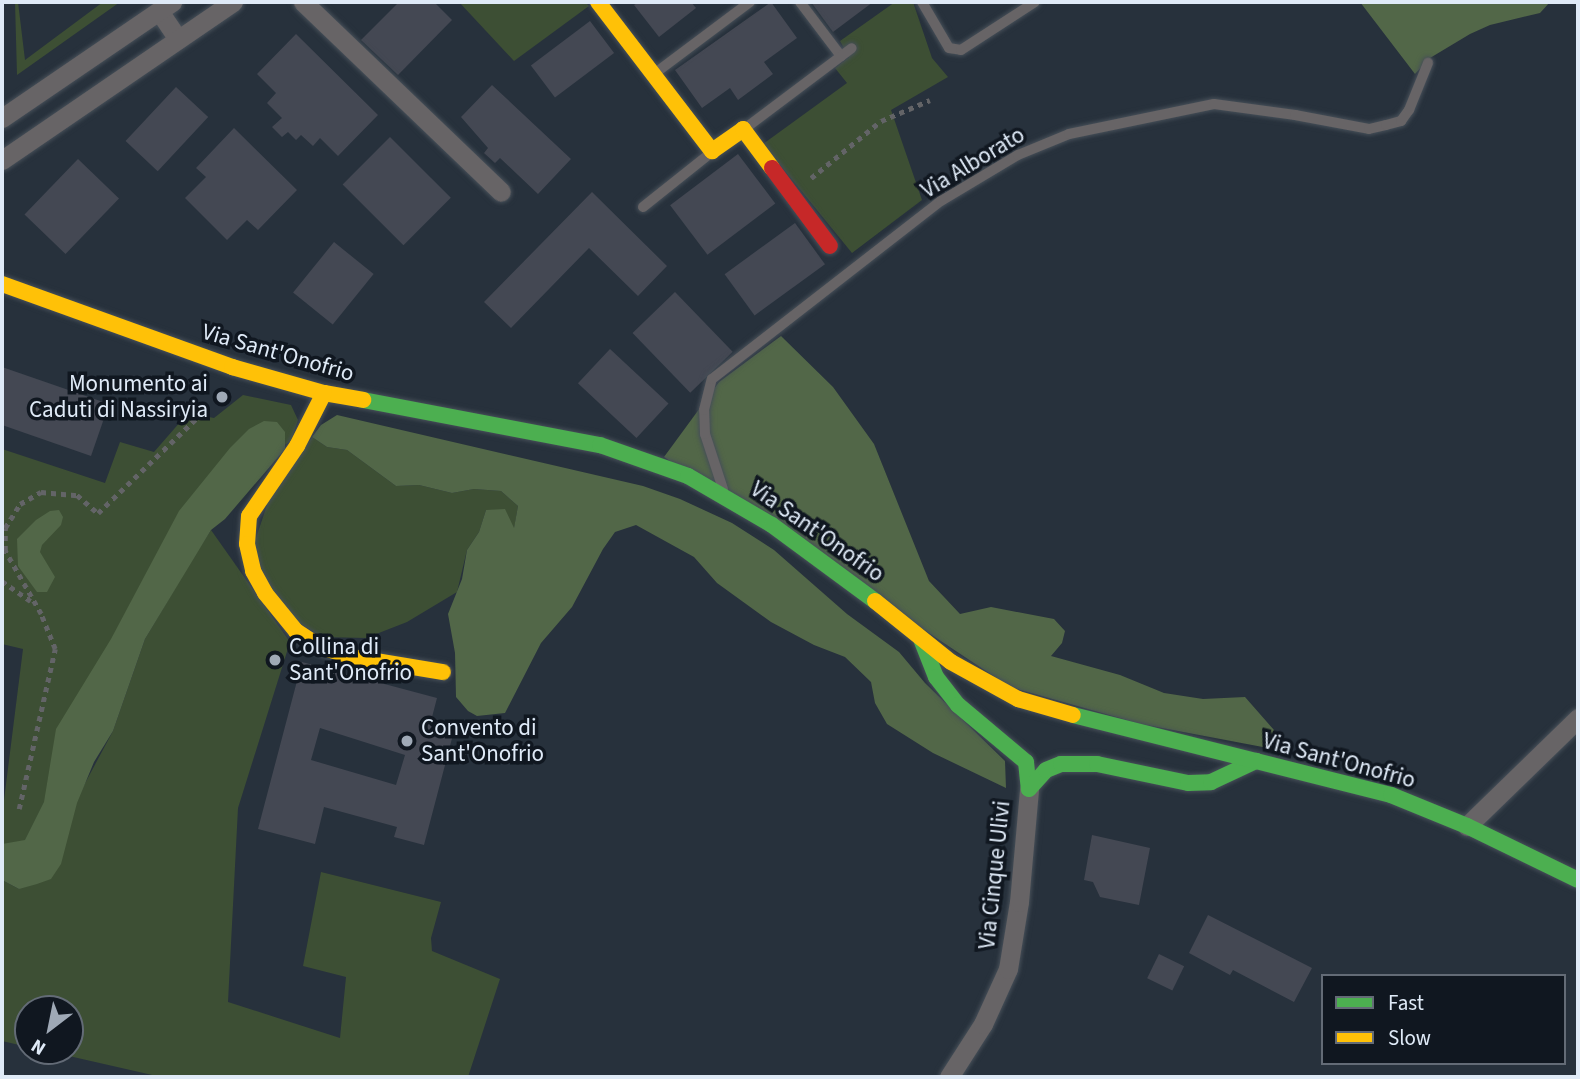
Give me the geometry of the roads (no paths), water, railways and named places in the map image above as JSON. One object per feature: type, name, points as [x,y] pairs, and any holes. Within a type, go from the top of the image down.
[{"type":"street","points":[[2,160],[233,2]]},
{"type":"street","points":[[303,2],[502,192]]},
{"type":"street","points":[[598,2],[712,151],[743,130],[830,246]]},
{"type":"street","points":[[2,118],[165,6],[178,39]]},
{"type":"street","name":"Via Sant'Onofrio","points":[[2,284],[232,367],[324,393],[600,445],[688,476],[726,496],[830,565],[951,662],[1018,699],[1131,731],[1356,784],[1467,826],[1578,880]]},
{"type":"street","points":[[324,393],[297,446],[250,516],[247,544],[253,571],[265,593],[296,631],[314,643],[358,658],[443,672]]},
{"type":"street","points":[[919,637],[936,677],[958,705],[1019,753],[1026,762],[1029,789]]},
{"type":"street","points":[[1467,826],[1578,718]]},
{"type":"street","points":[[1029,789],[1046,770],[1061,764],[1097,764],[1188,783],[1210,782],[1256,761]]},
{"type":"street","name":"Via Cinque Ulivi","points":[[949,1077],[983,1024],[1008,969],[1019,902],[1029,789]]},
{"type":"lane","points":[[654,75],[750,2]]},
{"type":"lane","points":[[800,2],[841,56]]},
{"type":"lane","points":[[922,2],[949,48],[961,50],[1035,2]]},
{"type":"lane","points":[[743,130],[852,48]]},
{"type":"lane","name":"Via Alborato","points":[[726,496],[705,433],[704,410],[712,379],[941,201],[1017,155],[1069,134],[1214,104],[1295,114],[1369,129],[1401,121],[1409,110],[1428,63]]},
{"type":"lane","points":[[643,207],[712,151]]},
{"type":"place","name":"Monumento ai Caduti di Nassiryia","points":[[222,397]]},
{"type":"place","name":"Collina di Sant'Onofrio","points":[[275,660]]},
{"type":"place","name":"Convento di Sant'Onofrio","points":[[407,741]]}]
